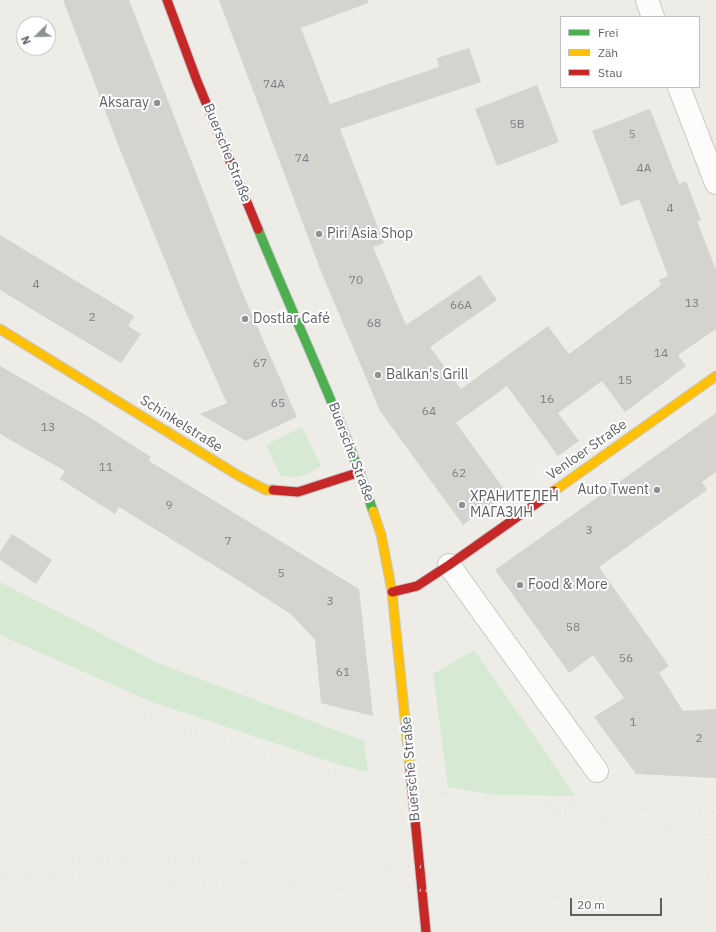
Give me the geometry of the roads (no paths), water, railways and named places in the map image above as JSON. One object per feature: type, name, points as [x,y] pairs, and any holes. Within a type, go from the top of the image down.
[{"type":"main road","name":"Buersche Straße","points":[[167,0],[242,191],[334,406],[360,472],[381,534],[392,592],[426,932]]},
{"type":"main road","name":"Schinkelstraße","points":[[0,329],[239,476],[266,490],[298,492],[360,472]]},
{"type":"main road","name":"Venloer Straße","points":[[392,592],[417,586],[449,565],[716,376]]},
{"type":"street","points":[[647,0],[653,16]]},
{"type":"street","points":[[679,88],[716,183]]},
{"type":"street","points":[[449,565],[597,771]]},
{"type":"railway","points":[[0,657],[139,714],[203,735],[340,774],[475,800],[716,836]]},
{"type":"railway","points":[[538,805],[716,812]]},
{"type":"railway","points":[[0,855],[132,860],[340,864],[716,877]]},
{"type":"railway","points":[[0,876],[498,893],[716,903]]},
{"type":"place","name":"Aksaray","points":[[157,103]]},
{"type":"place","name":"Piri Asia Shop","points":[[319,234]]},
{"type":"place","name":"Dostlar Café","points":[[245,319]]},
{"type":"place","name":"Balkan's Grill","points":[[378,375]]},
{"type":"place","name":"Auto Twent","points":[[657,490]]},
{"type":"place","name":"ХРАНИТЕЛЕН МАГАЗИН","points":[[462,505]]},
{"type":"place","name":"Food & More","points":[[520,585]]}]
